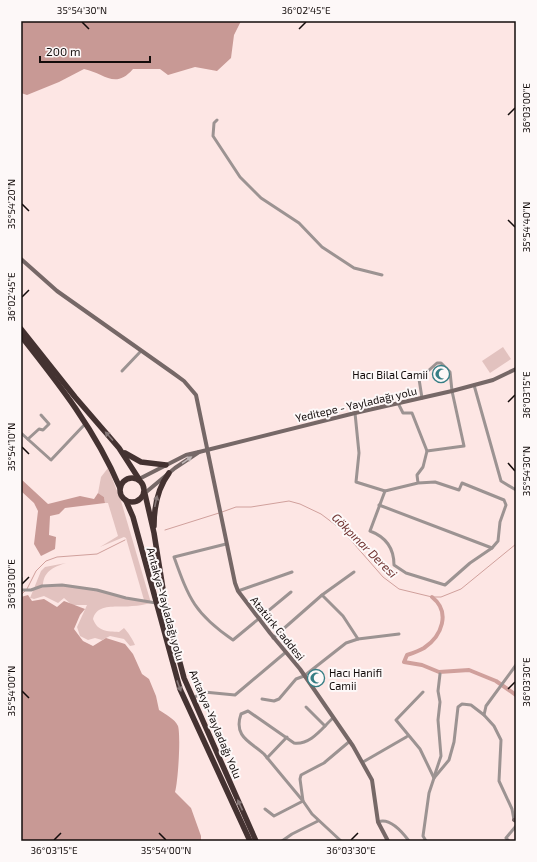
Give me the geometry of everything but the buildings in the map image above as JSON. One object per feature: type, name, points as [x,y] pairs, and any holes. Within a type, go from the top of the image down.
[{"type":"highway","points":[[21,329],[83,407],[119,448],[145,487],[145,493],[137,502],[126,501],[121,495],[120,488],[106,457],[86,423],[61,387],[21,336]]},
{"type":"highway","points":[[119,448],[129,456],[141,462],[166,465]]},
{"type":"highway","points":[[154,532],[154,513],[158,492],[169,473]]},
{"type":"highway","points":[[120,488],[123,482],[128,478],[139,479]]},
{"type":"highway","name":"Antakya-Yayladağı Yolu","points":[[145,493],[154,532],[172,634],[183,673],[192,698],[256,841]]},
{"type":"highway","name":"Antakya-Yayladağı yolu","points":[[126,501],[133,517],[180,689],[250,841]]},
{"type":"main road","name":"Atatürk Caddesi","points":[[21,259],[53,288],[184,381],[196,395],[231,572],[238,591],[304,676],[363,762],[372,780],[378,822],[388,841]]},
{"type":"main road","name":"Yeditepe - Yayladağı yolu","points":[[139,479],[186,456],[199,452],[355,413],[452,391],[493,380],[516,369]]},
{"type":"main road","name":"Yeditepe - Yayladağı yolu","points":[[145,493],[169,473],[199,452]]},
{"type":"street","points":[[217,120],[214,123],[213,136],[240,177],[261,198],[299,223],[322,247],[354,268],[382,275]]},
{"type":"street","points":[[122,371],[141,350]]},
{"type":"street","points":[[422,398],[420,379],[437,363],[441,363],[450,372],[452,391],[464,446],[427,451]]},
{"type":"street","points":[[474,385],[501,481],[516,490]]},
{"type":"street","points":[[398,403],[403,413],[412,413],[416,419],[427,451],[422,467],[416,475],[418,483]]},
{"type":"street","points":[[355,413],[359,453],[356,482],[386,491],[418,483],[435,482],[459,490],[462,483],[504,500],[506,505],[500,522],[498,540],[492,548],[470,563],[445,585],[406,574],[394,565],[394,558],[390,545],[381,536],[370,531],[379,505],[386,491]]},
{"type":"street","points":[[28,439],[39,429],[42,430],[49,424],[41,416]]},
{"type":"street","points":[[21,433],[51,460],[86,423]]},
{"type":"street","points":[[379,505],[492,548]]},
{"type":"street","points":[[226,544],[174,557],[190,598],[196,609],[213,626],[233,640],[291,592]]},
{"type":"street","points":[[238,591],[292,572]]},
{"type":"street","points":[[273,638],[322,595],[354,572]]},
{"type":"street","points":[[21,578],[21,585]]},
{"type":"street","points":[[22,590],[31,590],[42,586],[62,585],[97,590],[126,598],[156,603]]},
{"type":"street","points":[[322,595],[343,616],[358,640]]},
{"type":"street","points":[[262,699],[274,701],[279,699],[296,679],[304,676],[346,644],[358,640],[399,634]]},
{"type":"street","points":[[192,698],[204,692],[235,695],[286,652]]},
{"type":"street","points":[[484,715],[486,706],[506,681],[516,665]]},
{"type":"street","points":[[426,841],[423,836],[429,793],[441,756],[438,720],[440,702],[438,691],[440,674]]},
{"type":"street","points":[[423,692],[396,720],[420,749],[434,778]]},
{"type":"street","points":[[434,778],[449,760],[454,742],[458,707],[462,704],[471,705],[484,715],[494,726],[501,740],[499,781],[512,809],[515,820]]},
{"type":"street","points":[[306,707],[325,726]]},
{"type":"street","points":[[333,718],[307,742],[302,744],[294,743],[248,711],[241,714],[239,727],[248,744],[258,748],[303,801],[318,822],[341,841]]},
{"type":"street","points":[[363,762],[408,736]]},
{"type":"street","points":[[267,758],[287,737]]},
{"type":"street","points":[[303,801],[300,791],[301,775],[324,763],[350,741]]},
{"type":"street","points":[[265,809],[274,816],[303,801]]},
{"type":"street","points":[[282,841],[292,834],[318,822]]},
{"type":"street","points":[[378,822],[388,822],[410,841]]},
{"type":"street","points":[[509,841],[506,838],[516,826]]},
{"type":"shaded area","points":[[21,21],[241,21],[234,35],[231,58],[217,71],[195,67],[168,75],[160,69],[133,69],[127,75],[115,79],[84,69],[59,82],[27,95],[21,93]]},
{"type":"shaded area","points":[[503,347],[511,359],[490,373],[482,361]]},
{"type":"shaded area","points":[[108,468],[121,501],[151,603],[137,606],[104,608],[95,614],[93,619],[97,626],[103,630],[119,632],[124,628],[135,645],[130,646],[124,639],[110,636],[102,640],[95,638],[88,640],[80,636],[77,627],[87,605],[72,605],[64,598],[58,603],[44,596],[34,599],[30,598],[41,571],[45,567],[66,563],[57,566],[47,574],[43,581],[43,586],[78,587],[144,600],[126,538],[124,537],[100,547],[118,536],[108,503],[105,503],[104,497],[98,493],[101,477]]},
{"type":"shaded area","points":[[21,479],[48,504],[80,496],[94,499],[98,493],[104,497],[105,503],[65,508],[59,514],[50,516],[49,535],[56,537],[55,549],[41,556],[34,544],[38,511],[34,503],[21,491]]},
{"type":"shaded area","points":[[28,595],[32,601],[44,599],[57,607],[64,601],[85,609],[80,615],[74,629],[83,641],[93,646],[106,638],[125,644],[133,654],[142,674],[149,679],[156,696],[159,710],[177,723],[179,731],[179,759],[175,792],[191,808],[201,836],[201,841],[21,841],[21,597]]},
{"type":"waterway","name":"Gökpınar Deresi","points":[[222,512],[236,507],[251,507],[289,501],[300,504],[321,514],[341,529],[383,577],[399,589],[432,597],[441,597],[461,589],[516,544]]},
{"type":"waterway","name":"Gökpınar Deresi","points":[[165,530],[219,513]]},
{"type":"waterway","name":"Gökpınar Deresi","points":[[27,589],[36,571],[46,561],[57,557],[97,554],[125,540]]},
{"type":"waterway","name":"Gökpınar Deresi","points":[[21,595],[25,591]]},
{"type":"waterway","points":[[432,597],[438,603],[443,617],[439,631],[436,637],[424,648],[407,655],[404,662],[422,665],[439,672],[469,670],[496,681],[516,695]]},
{"type":"place","name":"Hacı Bilal Camii","points":[[441,374]]},
{"type":"place","name":"Hacı Hanifi Camii","points":[[316,678]]}]
